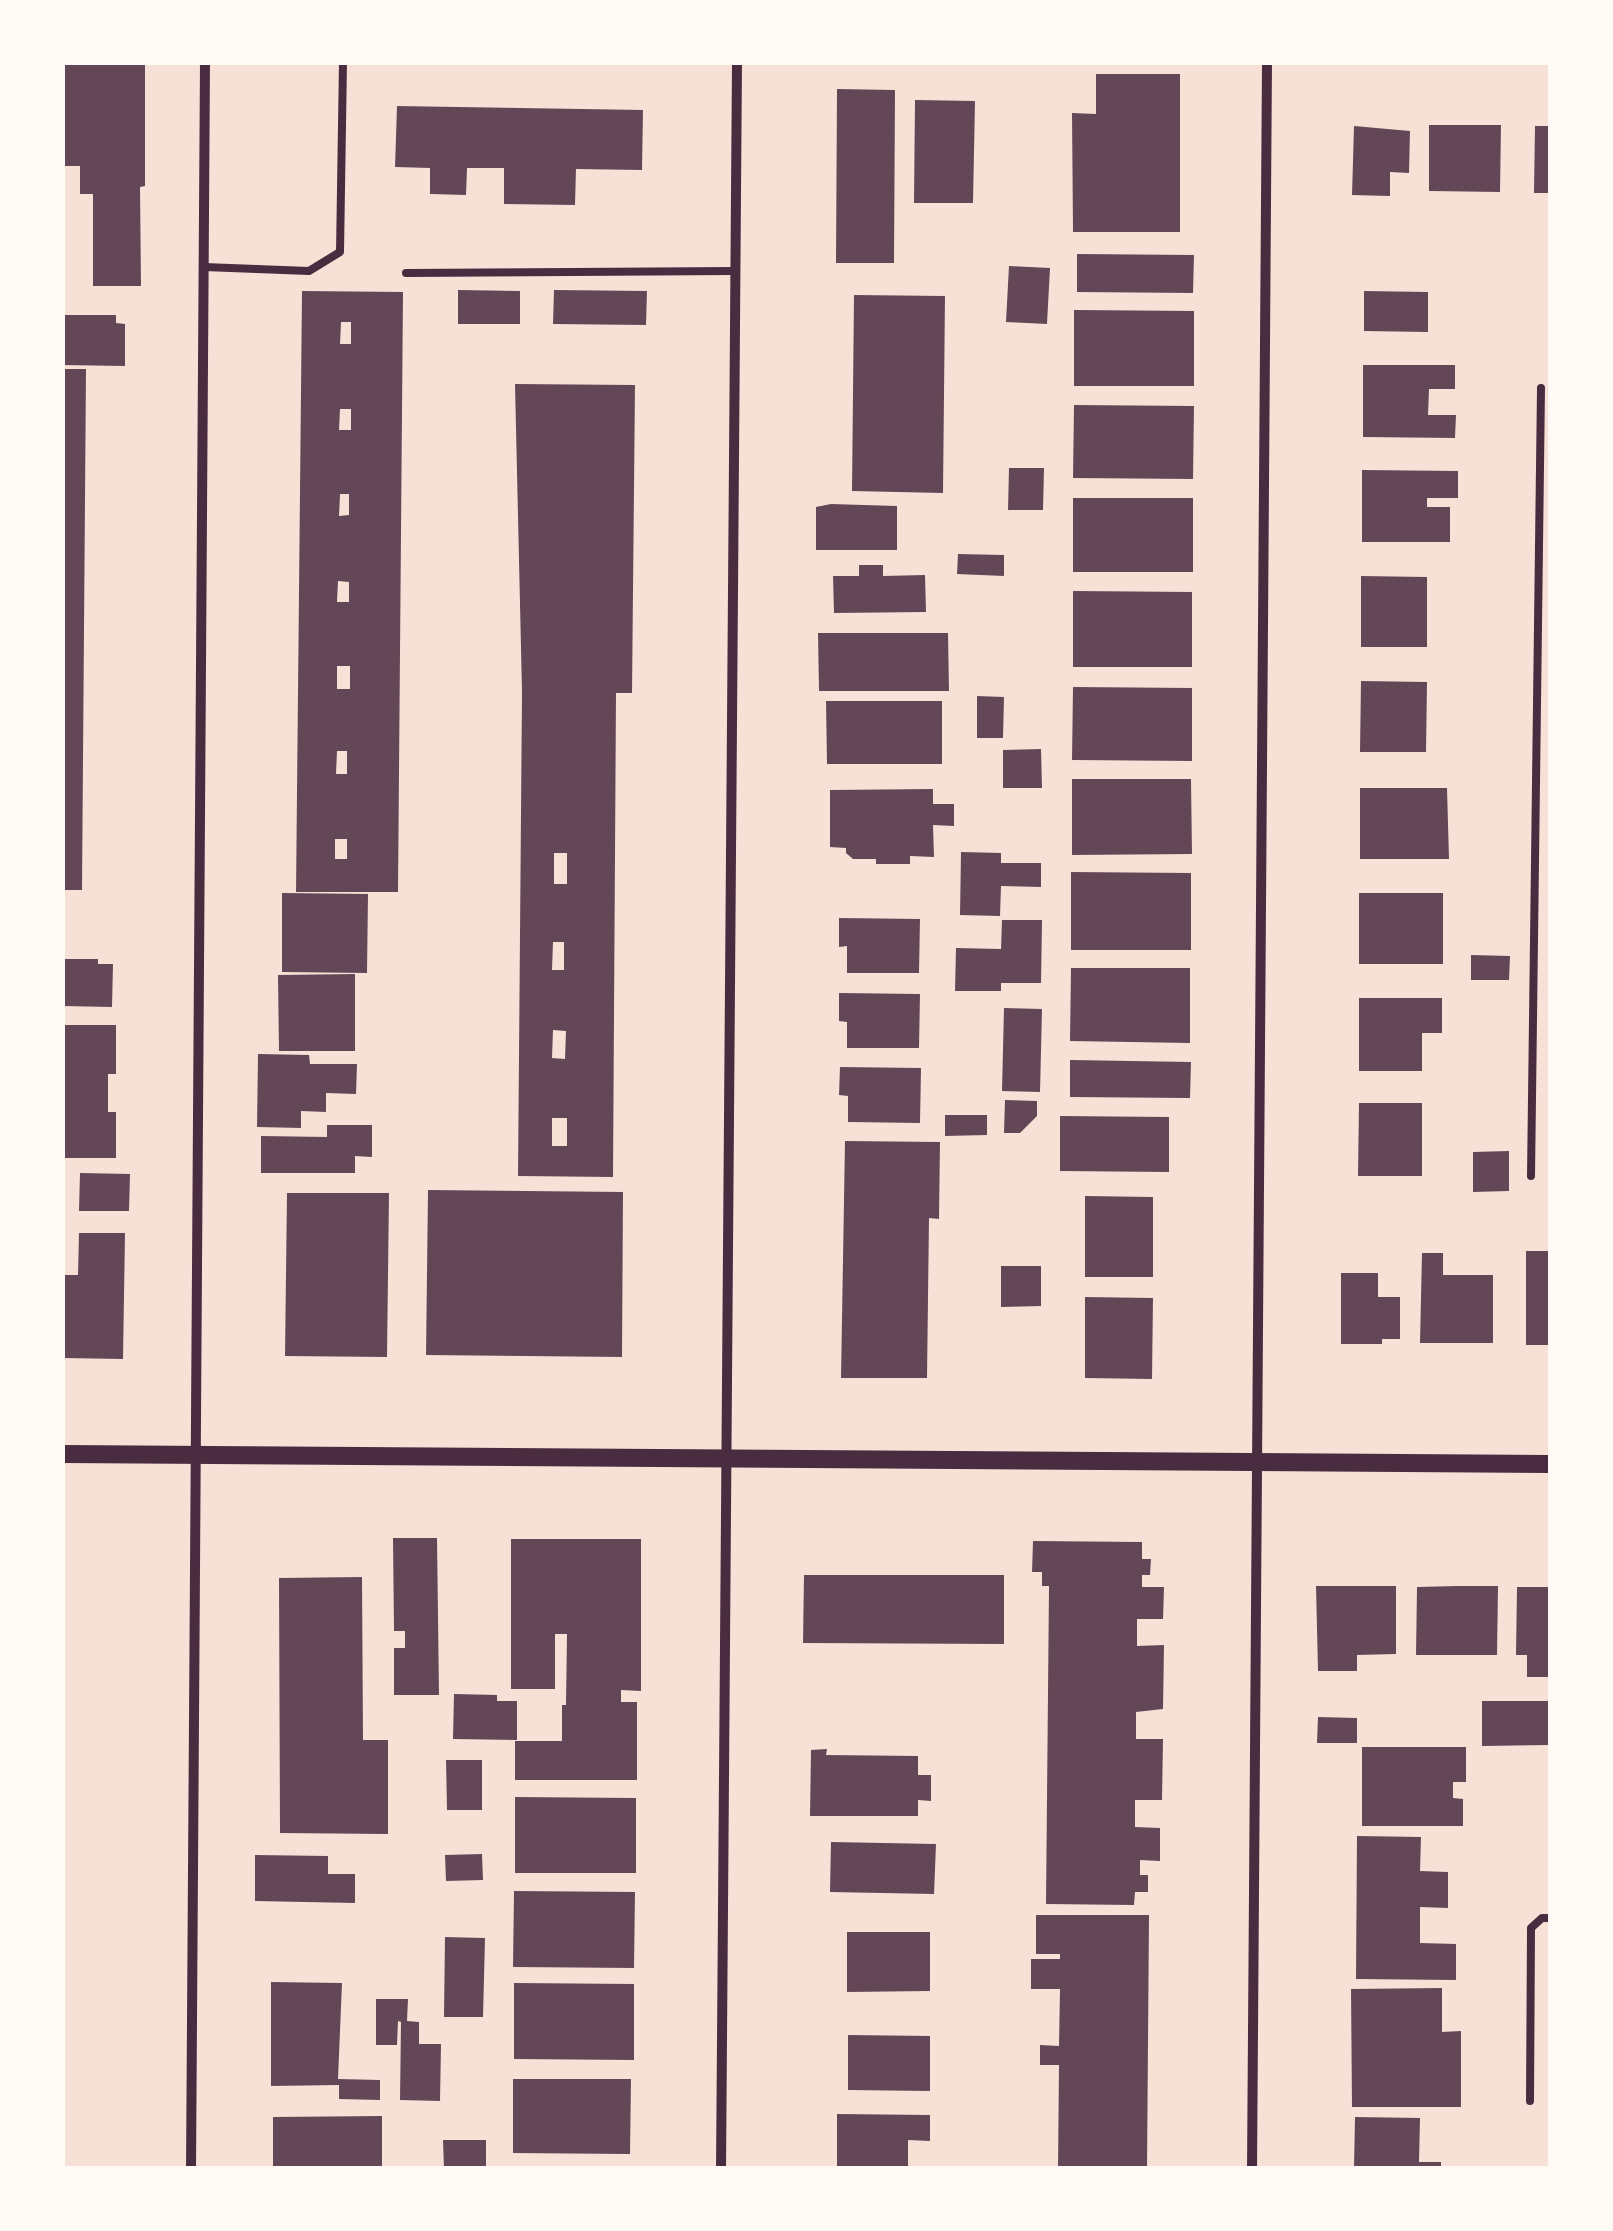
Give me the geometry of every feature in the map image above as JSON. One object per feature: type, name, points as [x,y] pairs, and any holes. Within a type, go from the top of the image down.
[{"type":"street","points":[[191,2168],[205,62]]},
{"type":"street","points":[[721,2168],[737,62]]},
{"type":"street","points":[[1252,2168],[1266,62]]},
{"type":"street","points":[[62,1454],[1550,1464]]},
{"type":"lane","points":[[204,267],[308,271],[340,252],[343,62]]},
{"type":"lane","points":[[406,273],[736,271]]},
{"type":"lane","points":[[1531,1176],[1541,388]]},
{"type":"lane","points":[[1537,734],[1550,734]]},
{"type":"lane","points":[[1530,2101],[1532,1928],[1542,1918],[1550,1918]]},
{"type":"building","points":[[145,63],[141,286],[93,286],[93,194],[80,194],[80,166],[62,166],[62,64]]},
{"type":"building","points":[[1096,74],[1180,74],[1180,232],[1073,232],[1072,113],[1096,114]]},
{"type":"building","points":[[837,89],[895,90],[894,263],[836,263]]},
{"type":"building","points":[[915,100],[975,101],[973,203],[914,203]]},
{"type":"building","points":[[397,106],[643,110],[642,170],[576,169],[575,205],[504,204],[504,168],[467,168],[466,195],[430,194],[430,168],[395,167]]},
{"type":"building","points":[[1429,125],[1501,125],[1500,192],[1429,191]]},
{"type":"building","points":[[1354,126],[1410,131],[1409,173],[1390,172],[1390,196],[1352,195]]},
{"type":"building","points":[[1535,126],[1550,126],[1550,193],[1534,193]]},
{"type":"building","points":[[1077,254],[1194,255],[1193,293],[1077,292]]},
{"type":"building","points":[[1009,266],[1050,268],[1047,324],[1006,322]]},
{"type":"building","points":[[458,290],[520,291],[520,324],[458,324]]},
{"type":"building","points":[[554,290],[647,291],[646,325],[553,324]]},
{"type":"building","points":[[302,291],[403,292],[398,892],[296,892]],"holes":[[[341,322],[351,322],[351,344],[340,344]],[[340,409],[351,409],[351,430],[339,430]],[[340,494],[349,494],[349,515],[339,516]],[[338,581],[349,582],[349,602],[337,602]],[[337,666],[350,666],[350,689],[337,689]],[[337,751],[347,751],[347,774],[336,774]],[[335,839],[347,839],[347,859],[335,859]]]},
{"type":"building","points":[[1364,291],[1428,292],[1428,332],[1364,331]]},
{"type":"building","points":[[854,295],[945,296],[943,493],[852,491]]},
{"type":"building","points":[[1074,310],[1194,311],[1194,386],[1074,386]]},
{"type":"building","points":[[62,315],[116,315],[116,323],[125,324],[125,366],[62,365]]},
{"type":"building","points":[[1363,365],[1455,365],[1455,389],[1429,389],[1428,415],[1456,415],[1455,438],[1363,437]]},
{"type":"building","points":[[62,369],[86,369],[82,890],[62,890]]},
{"type":"building","points":[[515,384],[635,385],[632,693],[616,693],[613,1177],[518,1176],[522,692]],"holes":[[[554,853],[567,853],[567,884],[554,884]],[[553,942],[564,942],[564,970],[552,970]],[[553,1030],[566,1031],[565,1059],[552,1058]],[[552,1118],[567,1118],[567,1146],[552,1146]]]},
{"type":"building","points":[[1074,405],[1194,406],[1193,479],[1073,478]]},
{"type":"building","points":[[1009,468],[1044,468],[1043,510],[1008,510]]},
{"type":"building","points":[[1362,470],[1458,471],[1458,498],[1427,498],[1427,507],[1450,507],[1450,542],[1362,542]]},
{"type":"building","points":[[1073,498],[1193,498],[1193,572],[1073,572]]},
{"type":"building","points":[[897,506],[897,550],[816,550],[816,507]]},
{"type":"building","points":[[958,554],[1004,555],[1004,576],[957,574]]},
{"type":"building","points":[[859,565],[883,565],[883,576],[925,575],[926,612],[834,613],[833,576],[859,576]]},
{"type":"building","points":[[1361,576],[1427,577],[1427,647],[1361,647]]},
{"type":"building","points":[[1073,591],[1192,592],[1192,667],[1073,667]]},
{"type":"building","points":[[818,633],[948,633],[949,691],[819,691]]},
{"type":"building","points":[[1361,681],[1427,682],[1426,752],[1360,752]]},
{"type":"building","points":[[1073,687],[1192,688],[1192,761],[1072,760]]},
{"type":"building","points":[[977,696],[1004,697],[1003,738],[977,738]]},
{"type":"building","points":[[826,701],[942,701],[942,764],[827,764]]},
{"type":"building","points":[[1041,749],[1042,788],[1003,788],[1003,750]]},
{"type":"building","points":[[1072,779],[1191,779],[1192,854],[1072,855]]},
{"type":"building","points":[[1360,788],[1447,788],[1449,859],[1360,859]]},
{"type":"building","points":[[933,789],[933,804],[954,804],[954,826],[933,825],[934,857],[910,856],[910,864],[876,864],[876,859],[853,859],[846,848],[830,847],[830,790]]},
{"type":"building","points":[[961,852],[1001,853],[1001,863],[1041,863],[1041,887],[1001,886],[1000,916],[960,915]]},
{"type":"building","points":[[1071,872],[1191,873],[1191,950],[1071,950]]},
{"type":"building","points":[[282,893],[368,894],[367,973],[282,972]]},
{"type":"building","points":[[1359,893],[1443,893],[1443,964],[1359,964]]},
{"type":"building","points":[[839,918],[920,919],[919,973],[847,973],[847,946],[839,947]]},
{"type":"building","points":[[1002,920],[1042,920],[1041,983],[1001,983],[1001,991],[955,991],[956,948],[1001,949]]},
{"type":"building","points":[[1471,955],[1510,956],[1509,980],[1471,980]]},
{"type":"building","points":[[62,959],[98,959],[98,964],[113,964],[112,1007],[62,1006]]},
{"type":"building","points":[[1071,968],[1190,968],[1190,1043],[1070,1041]]},
{"type":"building","points":[[355,974],[355,1051],[279,1051],[278,975]]},
{"type":"building","points":[[839,993],[920,994],[919,1048],[847,1048],[847,1022],[839,1021]]},
{"type":"building","points":[[1359,998],[1442,998],[1442,1033],[1422,1033],[1422,1071],[1359,1071]]},
{"type":"building","points":[[1004,1008],[1042,1009],[1040,1092],[1002,1091]]},
{"type":"building","points":[[62,1025],[116,1025],[116,1074],[108,1074],[108,1112],[116,1112],[116,1158],[62,1158]]},
{"type":"building","points":[[258,1054],[309,1055],[310,1064],[357,1064],[356,1094],[326,1093],[326,1112],[301,1111],[301,1128],[257,1127]]},
{"type":"building","points":[[1070,1060],[1191,1062],[1190,1098],[1070,1097]]},
{"type":"building","points":[[840,1067],[921,1068],[920,1123],[848,1122],[848,1096],[839,1095]]},
{"type":"building","points":[[1005,1100],[1037,1101],[1037,1116],[1020,1133],[1004,1133]]},
{"type":"building","points":[[1359,1103],[1422,1103],[1422,1176],[1358,1176]]},
{"type":"building","points":[[945,1115],[987,1115],[987,1135],[945,1136]]},
{"type":"building","points":[[1060,1116],[1169,1117],[1169,1172],[1060,1171]]},
{"type":"building","points":[[327,1125],[372,1125],[372,1157],[355,1156],[355,1173],[261,1173],[261,1136],[327,1137]]},
{"type":"building","points":[[845,1141],[940,1142],[939,1219],[929,1218],[927,1378],[841,1378]]},
{"type":"building","points":[[1509,1151],[1509,1191],[1473,1192],[1473,1152]]},
{"type":"building","points":[[80,1173],[130,1174],[129,1211],[79,1211]]},
{"type":"building","points":[[428,1190],[623,1192],[622,1357],[426,1355]]},
{"type":"building","points":[[287,1193],[389,1193],[387,1357],[285,1356]]},
{"type":"building","points":[[1085,1196],[1153,1197],[1153,1277],[1085,1277]]},
{"type":"building","points":[[79,1233],[125,1233],[123,1359],[62,1358],[62,1275],[78,1275]]},
{"type":"building","points":[[1526,1251],[1550,1251],[1550,1345],[1526,1345]]},
{"type":"building","points":[[1422,1253],[1443,1253],[1443,1275],[1493,1275],[1493,1343],[1420,1343]]},
{"type":"building","points":[[1001,1266],[1041,1266],[1041,1306],[1001,1307]]},
{"type":"building","points":[[1341,1273],[1378,1273],[1378,1297],[1400,1297],[1400,1339],[1382,1339],[1382,1344],[1341,1344]]},
{"type":"building","points":[[1085,1297],[1153,1298],[1152,1379],[1085,1378]]},
{"type":"building","points":[[393,1538],[437,1538],[439,1695],[394,1695],[394,1648],[405,1648],[405,1631],[394,1631]]},
{"type":"building","points":[[511,1539],[641,1539],[641,1691],[621,1690],[621,1702],[637,1702],[637,1780],[515,1780],[515,1741],[562,1741],[567,1634],[555,1634],[555,1689],[511,1689]]},
{"type":"building","points":[[1033,1541],[1142,1542],[1142,1559],[1151,1559],[1150,1575],[1142,1575],[1142,1587],[1164,1587],[1163,1619],[1137,1619],[1137,1646],[1164,1645],[1163,1709],[1136,1712],[1136,1739],[1163,1739],[1162,1800],[1135,1800],[1135,1827],[1160,1828],[1160,1861],[1140,1860],[1140,1875],[1148,1875],[1148,1892],[1135,1892],[1134,1905],[1046,1904],[1049,1586],[1042,1586],[1042,1572],[1032,1572]]},
{"type":"building","points":[[804,1575],[1004,1575],[1004,1644],[803,1643]]},
{"type":"building","points":[[362,1577],[363,1740],[388,1740],[388,1834],[280,1833],[279,1578]]},
{"type":"building","points":[[1316,1586],[1396,1586],[1396,1654],[1357,1655],[1357,1671],[1318,1671]]},
{"type":"building","points":[[1498,1586],[1497,1655],[1416,1655],[1417,1587]]},
{"type":"building","points":[[1517,1587],[1550,1587],[1550,1677],[1527,1677],[1527,1655],[1516,1655]]},
{"type":"building","points":[[454,1694],[497,1695],[497,1701],[517,1701],[517,1740],[453,1739]]},
{"type":"building","points":[[1482,1701],[1548,1701],[1548,1745],[1482,1746]]},
{"type":"building","points":[[1318,1717],[1357,1718],[1357,1743],[1317,1743]]},
{"type":"building","points":[[1362,1747],[1466,1747],[1466,1782],[1453,1782],[1453,1798],[1463,1799],[1463,1826],[1362,1826]]},
{"type":"building","points":[[827,1749],[826,1755],[918,1756],[918,1775],[931,1775],[931,1801],[918,1800],[918,1816],[810,1816],[811,1750]]},
{"type":"building","points":[[446,1760],[482,1760],[482,1810],[447,1810]]},
{"type":"building","points":[[515,1797],[636,1798],[636,1873],[515,1873]]},
{"type":"building","points":[[1357,1836],[1421,1837],[1420,1871],[1448,1872],[1448,1908],[1420,1907],[1420,1943],[1456,1944],[1456,1980],[1356,1979]]},
{"type":"building","points":[[831,1842],[936,1844],[934,1894],[830,1892]]},
{"type":"building","points":[[482,1854],[483,1880],[446,1881],[445,1855]]},
{"type":"building","points":[[255,1855],[328,1856],[328,1874],[355,1874],[355,1903],[255,1901]]},
{"type":"building","points":[[514,1891],[635,1892],[634,1968],[513,1967]]},
{"type":"building","points":[[1036,1915],[1149,1915],[1147,2168],[1058,2168],[1059,2065],[1040,2065],[1040,2045],[1059,2046],[1060,1989],[1031,1989],[1031,1959],[1060,1959],[1060,1954],[1036,1954]]},
{"type":"building","points":[[847,1932],[930,1932],[930,1991],[847,1992]]},
{"type":"building","points":[[445,1937],[485,1938],[483,2017],[444,2017]]},
{"type":"building","points":[[271,1982],[342,1983],[338,2079],[380,2080],[380,2100],[339,2099],[339,2085],[271,2086]]},
{"type":"building","points":[[514,1983],[634,1984],[634,2060],[514,2059]]},
{"type":"building","points":[[1442,1988],[1442,2032],[1461,2031],[1461,2107],[1352,2107],[1351,1989]]},
{"type":"building","points":[[376,1999],[408,1999],[407,2021],[419,2022],[419,2044],[441,2044],[440,2101],[400,2100],[401,2022],[398,2021],[397,2045],[376,2045]]},
{"type":"building","points":[[848,2035],[930,2036],[930,2091],[848,2090]]},
{"type":"building","points":[[513,2079],[631,2079],[630,2154],[513,2153]]},
{"type":"building","points":[[837,2114],[930,2115],[930,2141],[908,2140],[908,2168],[837,2168]]},
{"type":"building","points":[[382,2116],[382,2168],[273,2168],[273,2117]]},
{"type":"building","points":[[1355,2117],[1420,2118],[1419,2162],[1441,2162],[1441,2168],[1354,2168]]},
{"type":"building","points":[[443,2140],[486,2140],[486,2168],[444,2168]]}]
